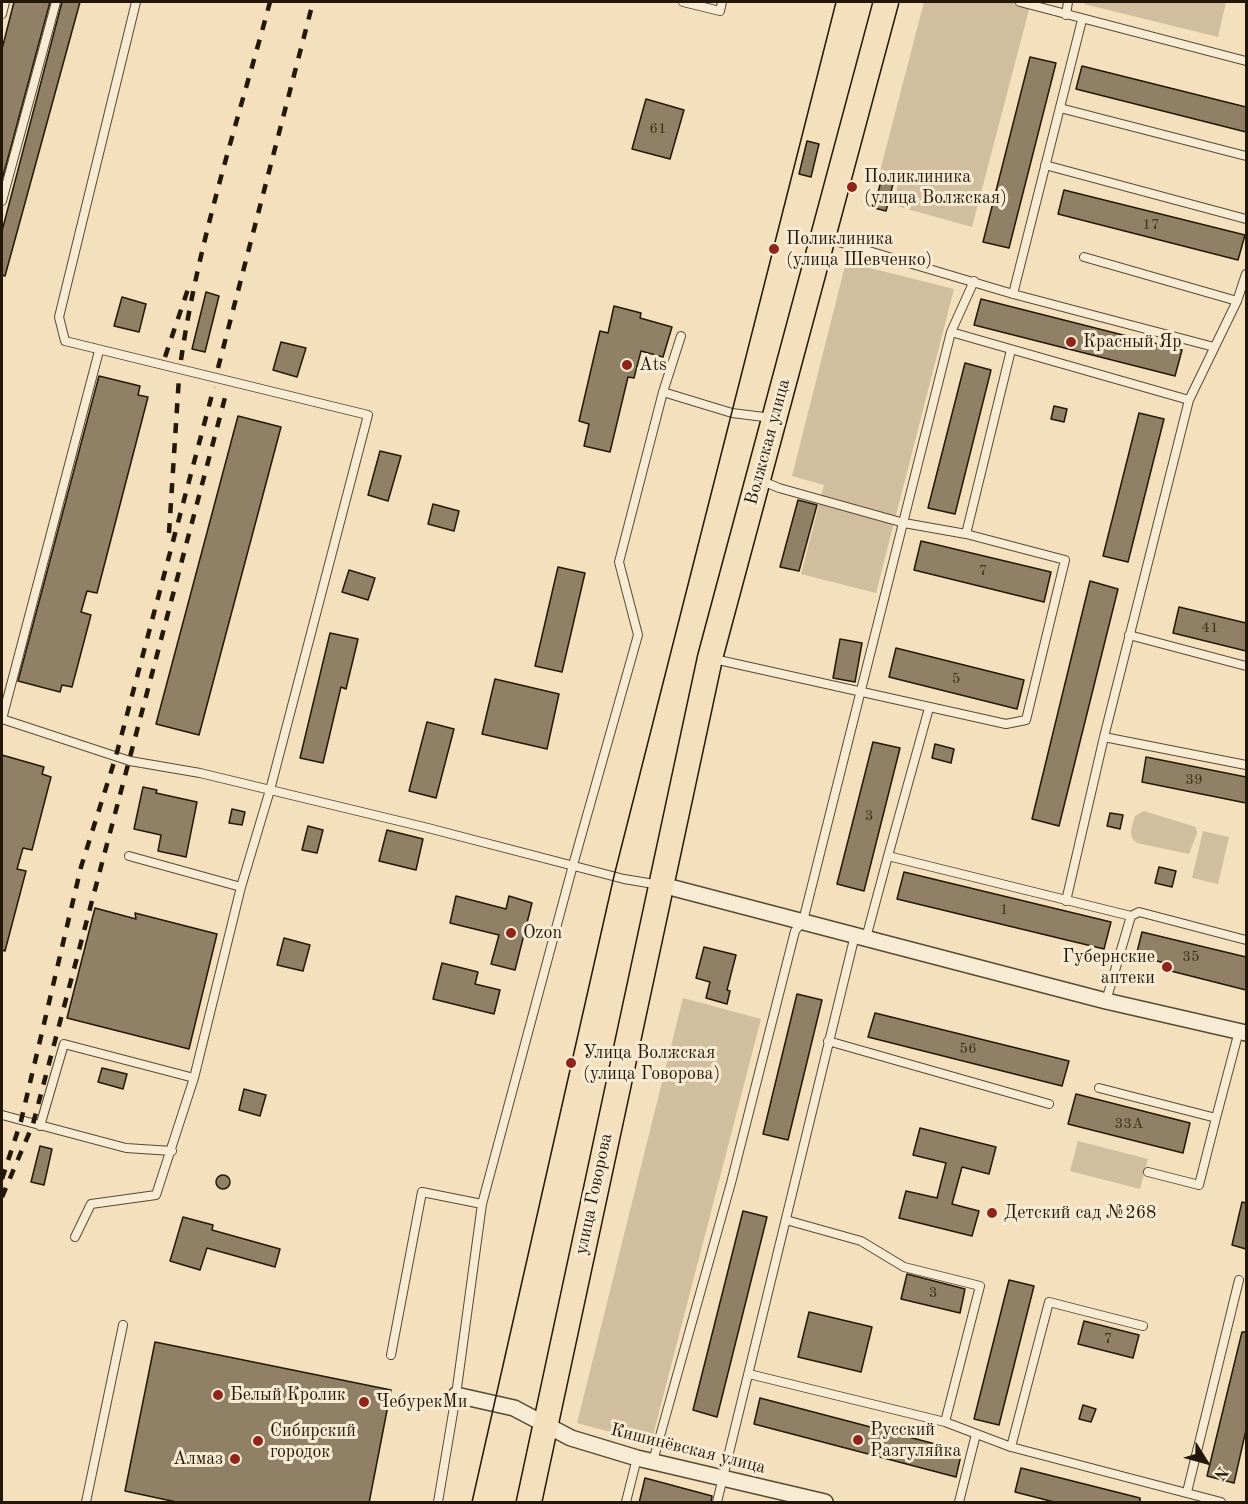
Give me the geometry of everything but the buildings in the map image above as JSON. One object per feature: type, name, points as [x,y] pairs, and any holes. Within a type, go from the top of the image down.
[{"type":"main road","name":"Волжская улица","points":[[662,885],[710,658],[886,2]]},
{"type":"main road","name":"улица Говорова","points":[[529,1503],[662,885]]},
{"type":"street","points":[[662,885],[1106,1001],[1243,1032]]},
{"type":"street","name":"Кишинёвская улица","points":[[456,1395],[514,1408],[571,1438],[637,1458],[825,1503]]},
{"type":"lane","points":[[2,14],[5,2]]},
{"type":"lane","points":[[2,201],[56,2]]},
{"type":"lane","points":[[75,1237],[91,1204],[156,1195],[172,1151],[194,1078],[240,887],[270,790],[368,415],[65,341],[60,317],[136,2]]},
{"type":"lane","points":[[683,2],[720,11],[722,2]]},
{"type":"lane","points":[[1020,2],[1246,61]]},
{"type":"lane","points":[[1066,15],[1068,2]]},
{"type":"lane","points":[[1013,294],[1082,20]]},
{"type":"lane","points":[[1060,108],[1246,156]]},
{"type":"lane","points":[[1045,165],[1246,219]]},
{"type":"lane","points":[[823,237],[1013,294],[1214,347]]},
{"type":"lane","points":[[1084,256],[1237,301]]},
{"type":"lane","points":[[1066,901],[1104,737],[1189,399],[1237,301],[1246,274]]},
{"type":"lane","points":[[653,1461],[728,1194],[795,931],[803,921],[951,332],[974,281]]},
{"type":"lane","points":[[951,332],[1011,351],[1189,399]]},
{"type":"lane","points":[[438,1503],[456,1395],[482,1204],[573,865],[638,635],[619,562],[663,392],[681,336]]},
{"type":"lane","points":[[99,351],[2,719],[130,760],[270,790],[662,885]]},
{"type":"lane","points":[[966,534],[1011,351]]},
{"type":"lane","points":[[663,392],[732,413],[774,418]]},
{"type":"lane","points":[[710,658],[1006,724],[1026,720],[1065,560],[966,534],[904,523],[779,488],[758,479]]},
{"type":"lane","points":[[1129,635],[1246,666]]},
{"type":"lane","points":[[717,1503],[828,1041],[860,936],[888,856],[929,708]]},
{"type":"lane","points":[[1104,737],[1246,765]]},
{"type":"lane","points":[[129,856],[240,887]]},
{"type":"lane","points":[[888,856],[1066,901],[1131,916],[1139,912],[1246,940]]},
{"type":"lane","points":[[1106,1001],[1131,916]]},
{"type":"lane","points":[[1148,1172],[1199,1185],[1216,1118],[1243,1032]]},
{"type":"lane","points":[[828,1041],[1049,1104]]},
{"type":"lane","points":[[40,1126],[64,1044],[194,1078]]},
{"type":"lane","points":[[1099,1088],[1216,1118]]},
{"type":"lane","points":[[2,1115],[126,1148],[172,1151]]},
{"type":"lane","points":[[391,1355],[422,1192],[482,1204]]},
{"type":"lane","points":[[786,1220],[861,1241],[904,1268],[980,1286],[945,1422]]},
{"type":"lane","points":[[1187,1492],[1239,1280]]},
{"type":"lane","points":[[1011,1446],[1049,1302],[1143,1326]]},
{"type":"lane","points":[[86,1503],[123,1325]]},
{"type":"lane","points":[[748,1374],[945,1422],[1011,1446],[1221,1503]]},
{"type":"lane","points":[[959,1503],[976,1434]]},
{"type":"lane","points":[[626,1503],[637,1458]]},
{"type":"shaded area","points":[[924,2],[1031,2],[972,227],[893,205],[899,180],[879,175]]},
{"type":"shaded area","points":[[1085,2],[1226,2],[1218,37],[1084,4]]},
{"type":"shaded area","points":[[846,262],[954,289],[876,593],[801,574],[824,485],[792,476]]},
{"type":"shaded area","points":[[1144,811],[1196,827],[1197,833],[1189,854],[1137,843],[1131,834],[1132,827],[1135,816]]},
{"type":"shaded area","points":[[1203,831],[1229,837],[1218,884],[1192,878]]},
{"type":"shaded area","points":[[683,998],[761,1019],[651,1443],[577,1423]]},
{"type":"shaded area","points":[[1078,1141],[1148,1159],[1140,1189],[1070,1171]]},
{"type":"tram line","points":[[472,1502],[614,876],[836,2]]},
{"type":"railway","points":[[181,360],[188,315],[208,225],[270,2]]},
{"type":"railway","points":[[218,368],[313,2]]},
{"type":"railway","points":[[165,357],[188,289]]},
{"type":"railway","points":[[169,533],[179,377]]},
{"type":"railway","points":[[2,1179],[21,1121],[81,867],[116,756],[214,387]]},
{"type":"railway","points":[[2,1197],[33,1124],[227,390]]},
{"type":"place","name":"Поликлиника (улица Волжская)","points":[[852,187]]},
{"type":"place","name":"Поликлиника (улица Шевченко)","points":[[774,249]]},
{"type":"place","name":"Красный Яр","points":[[1071,342]]},
{"type":"place","name":"Ats","points":[[627,365]]},
{"type":"place","name":"Ozon","points":[[511,933]]},
{"type":"place","name":"Губернские аптеки","points":[[1167,967]]},
{"type":"place","name":"Улица Волжская (улица Говорова)","points":[[571,1063]]},
{"type":"place","name":"Детский сад №268","points":[[992,1213]]},
{"type":"place","name":"Белый Кролик","points":[[218,1395]]},
{"type":"place","name":"ЧебурекМи","points":[[364,1402]]},
{"type":"place","name":"Русский Разгуляйка","points":[[858,1440]]},
{"type":"place","name":"Сибирский городок","points":[[258,1441]]},
{"type":"place","name":"Алмаз","points":[[235,1459]]}]
